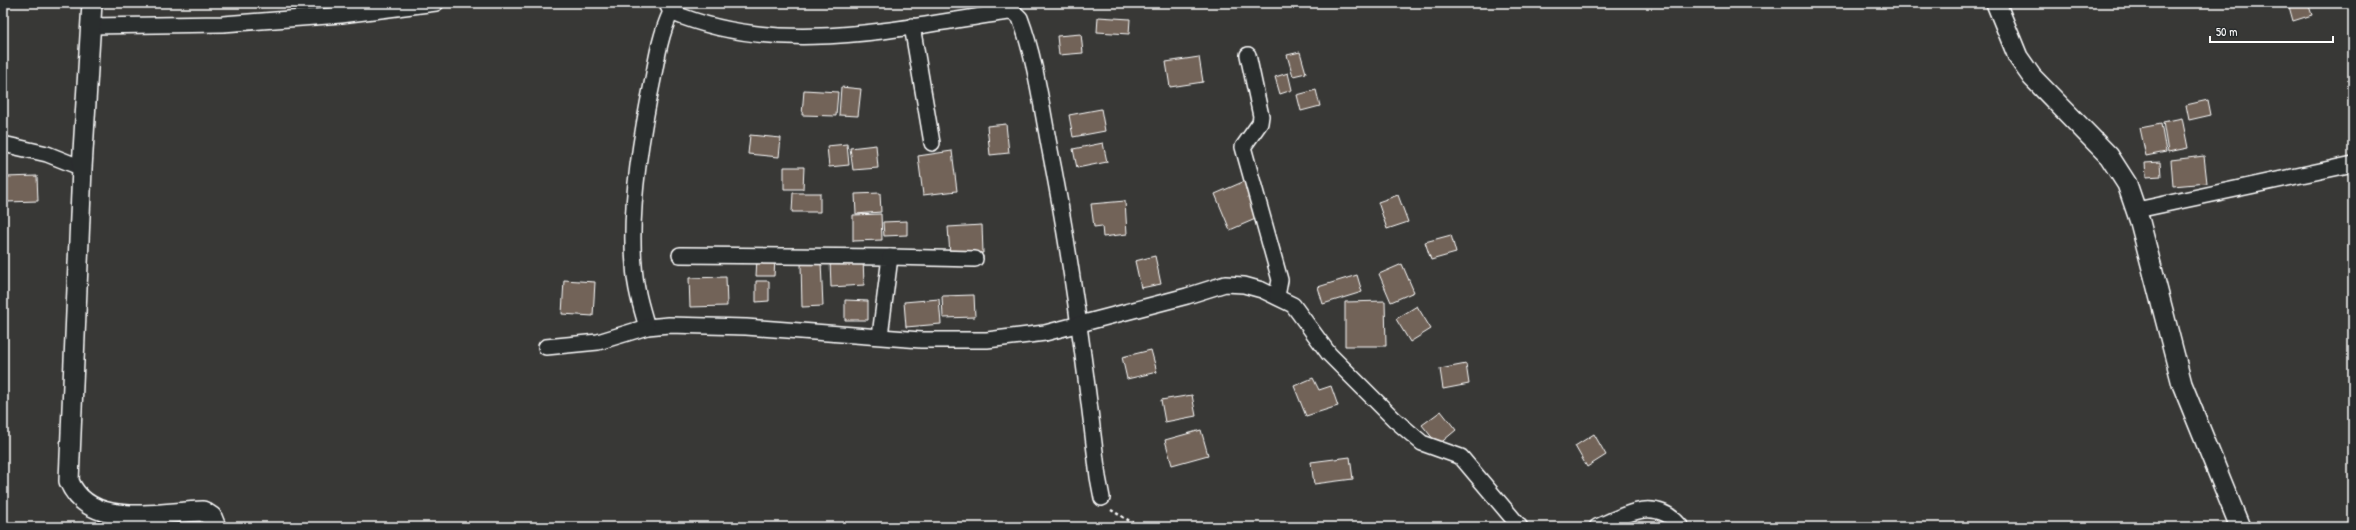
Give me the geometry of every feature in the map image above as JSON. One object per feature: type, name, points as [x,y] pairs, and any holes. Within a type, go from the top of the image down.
[{"type":"street","points":[[92,3],[82,168],[69,444],[69,481],[73,494],[88,509],[120,519],[148,518],[203,511],[212,517],[216,527]]},
{"type":"street","points":[[90,26],[223,24],[341,15],[436,3]]},
{"type":"street","points":[[1996,3],[2018,57],[2051,98],[2109,156],[2127,184],[2137,210],[2182,384],[2240,527]]},
{"type":"street","points":[[647,327],[640,305],[634,265],[637,178],[646,114],[669,7],[705,24],[764,36],[825,36],[912,26],[1008,12],[1015,14],[1020,18],[1034,71],[1066,231],[1080,324],[1098,477],[1102,498]]},
{"type":"street","points":[[912,26],[932,143]]},
{"type":"street","points":[[1248,55],[1261,116],[1260,123],[1243,147],[1280,280],[1277,296]]},
{"type":"street","points":[[3,144],[47,154],[82,168]]},
{"type":"street","points":[[2137,210],[2353,164]]},
{"type":"street","points":[[680,255],[975,259]]},
{"type":"street","points":[[880,336],[890,257]]},
{"type":"street","points":[[546,348],[598,342],[647,327],[668,325],[746,327],[921,340],[987,340],[1045,333],[1187,296],[1225,284],[1244,285],[1277,296],[1293,305],[1329,354],[1394,419],[1422,443],[1461,457],[1520,527]]},
{"type":"street","points":[[1597,527],[1630,513],[1646,510],[1659,510],[1673,517],[1681,527]]},
{"type":"path","points":[[1102,498],[1113,512],[1140,527]]},
{"type":"building","points":[[2288,3],[2308,3],[2312,15],[2293,21]]},
{"type":"building","points":[[1098,17],[1130,19],[1129,34],[1097,32]]},
{"type":"building","points":[[1081,34],[1083,53],[1059,55],[1057,36]]},
{"type":"building","points":[[1300,52],[1306,73],[1293,76],[1287,55]]},
{"type":"building","points":[[1199,57],[1203,82],[1170,87],[1166,62]]},
{"type":"building","points":[[1288,73],[1292,90],[1280,94],[1275,77]]},
{"type":"building","points":[[3,82],[6,83],[3,105]]},
{"type":"building","points":[[841,87],[861,89],[858,116],[839,115]]},
{"type":"building","points":[[804,90],[838,92],[836,116],[802,115]]},
{"type":"building","points":[[1316,90],[1320,106],[1301,111],[1297,95]]},
{"type":"building","points":[[2208,100],[2211,115],[2189,120],[2186,105]]},
{"type":"building","points":[[1101,109],[1105,131],[1073,137],[1069,115]]},
{"type":"building","points":[[2182,118],[2188,148],[2168,152],[2163,122]]},
{"type":"building","points":[[1006,124],[1009,153],[990,155],[987,126]]},
{"type":"building","points":[[2161,124],[2166,152],[2146,156],[2140,128]]},
{"type":"building","points":[[750,135],[781,138],[779,157],[748,154]]},
{"type":"building","points":[[1103,143],[1107,162],[1077,168],[1073,149]]},
{"type":"building","points":[[847,144],[849,165],[829,167],[827,146]]},
{"type":"building","points":[[876,145],[878,168],[853,170],[850,148]]},
{"type":"building","points":[[952,151],[957,191],[923,195],[918,156]]},
{"type":"building","points":[[2204,156],[2207,183],[2173,186],[2171,160]]},
{"type":"building","points":[[2160,162],[2161,176],[2146,177],[2145,163]]},
{"type":"building","points":[[784,167],[804,167],[803,189],[784,189]]},
{"type":"building","points":[[37,176],[38,201],[6,202],[5,177]]},
{"type":"building","points":[[1245,181],[1260,217],[1230,230],[1215,194]]},
{"type":"building","points":[[793,193],[820,193],[820,212],[792,212]]},
{"type":"building","points":[[880,193],[881,212],[856,214],[855,194]]},
{"type":"building","points":[[1398,195],[1408,222],[1387,229],[1378,202]]},
{"type":"building","points":[[1125,201],[1127,234],[1103,237],[1102,226],[1094,227],[1091,204]]},
{"type":"building","points":[[881,214],[882,240],[853,241],[853,215]]},
{"type":"building","points":[[907,221],[907,235],[884,236],[883,222]]},
{"type":"building","points":[[982,225],[983,253],[950,255],[948,227]]},
{"type":"building","points":[[1451,235],[1456,253],[1431,260],[1425,242]]},
{"type":"building","points":[[1155,256],[1161,284],[1141,288],[1135,261]]},
{"type":"building","points":[[863,257],[864,285],[831,287],[830,259]]},
{"type":"building","points":[[757,258],[775,259],[774,276],[756,276]]},
{"type":"building","points":[[821,262],[823,306],[802,307],[801,263]]},
{"type":"building","points":[[1402,264],[1414,292],[1391,302],[1379,274]]},
{"type":"building","points":[[1357,275],[1362,292],[1323,304],[1318,287]]},
{"type":"building","points":[[726,277],[727,306],[690,307],[689,278]]},
{"type":"building","points":[[564,280],[595,282],[593,316],[562,314]]},
{"type":"building","points":[[756,281],[769,281],[769,301],[756,302]]},
{"type":"building","points":[[974,295],[975,317],[943,318],[942,296]]},
{"type":"building","points":[[939,299],[941,324],[906,327],[904,302]]},
{"type":"building","points":[[845,300],[868,301],[868,320],[845,320]]},
{"type":"building","points":[[1385,301],[1386,346],[1345,346],[1345,302]]},
{"type":"building","points":[[1417,306],[1431,329],[1410,342],[1396,319]]},
{"type":"building","points":[[1151,350],[1157,372],[1127,379],[1122,357]]},
{"type":"building","points":[[1466,364],[1469,384],[1443,389],[1440,369]]},
{"type":"building","points":[[1313,378],[1319,390],[1331,386],[1338,406],[1306,416],[1294,386]]},
{"type":"building","points":[[1192,395],[1196,416],[1165,422],[1161,400]]},
{"type":"building","points":[[1441,411],[1456,430],[1438,445],[1422,425]]},
{"type":"building","points":[[1201,430],[1208,455],[1172,465],[1165,440]]},
{"type":"building","points":[[1594,434],[1606,455],[1587,467],[1575,446]]},
{"type":"building","points":[[1350,457],[1353,479],[1314,484],[1311,462]]}]
